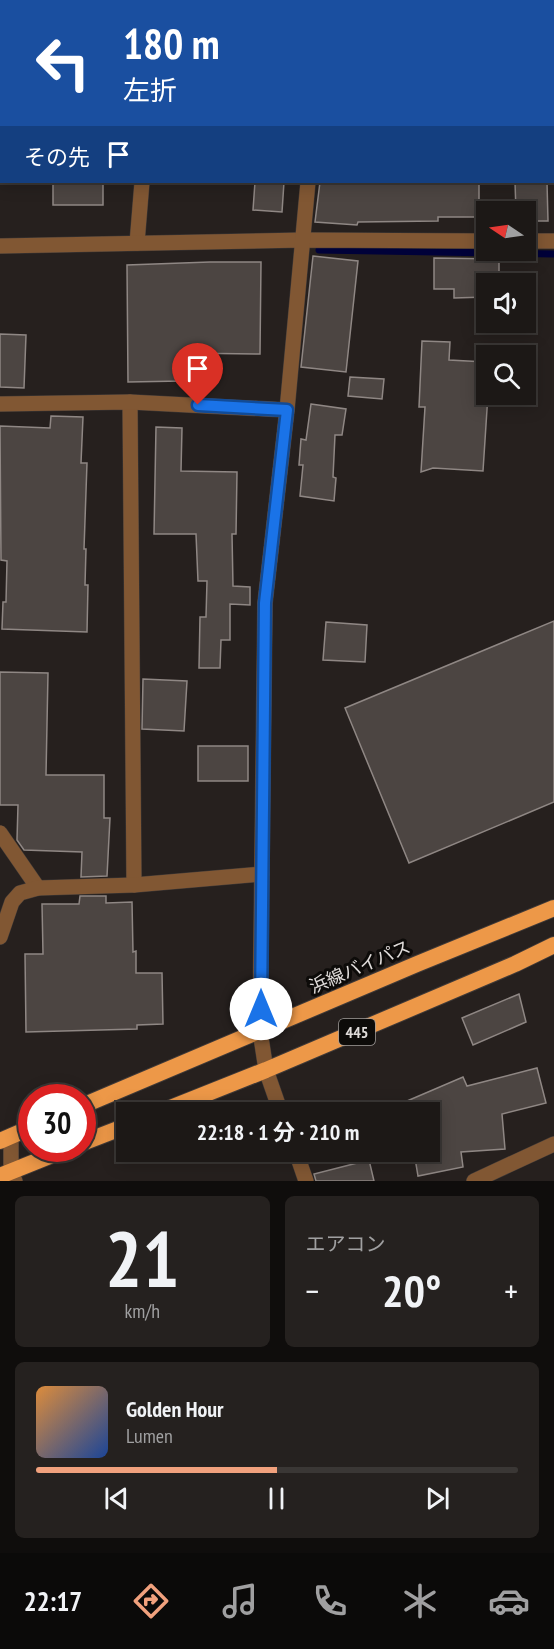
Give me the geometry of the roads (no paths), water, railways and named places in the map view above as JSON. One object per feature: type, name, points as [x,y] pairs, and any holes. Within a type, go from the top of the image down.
[{"type":"highway","name":"浜線バイパス","points":[[96,1100],[554,908]]},
{"type":"highway","name":"445","points":[[186,1102],[266,1071],[554,945]]},
{"type":"highway","points":[[96,1138],[116,1130]]},
{"type":"highway","points":[[9,1176],[39,1162]]},
{"type":"street","points":[[137,243],[142,183]]},
{"type":"street","points":[[277,1102],[266,1071],[260,1031],[265,603],[287,410],[308,183]]},
{"type":"street","points":[[0,246],[303,240],[476,240]]},
{"type":"street","points":[[536,241],[554,241]]},
{"type":"street","points":[[0,404],[130,402],[287,410]]},
{"type":"street","points":[[130,402],[134,885]]},
{"type":"street","points":[[0,833],[38,888]]},
{"type":"street","points":[[0,936],[12,902],[20,892],[38,888],[134,885],[262,874]]},
{"type":"street","points":[[6,1139],[9,1176]]},
{"type":"street","points":[[474,1181],[554,1144]]},
{"type":"street","points":[[299,1162],[306,1181]]},
{"type":"waterway","points":[[319,250],[554,254]]}]
